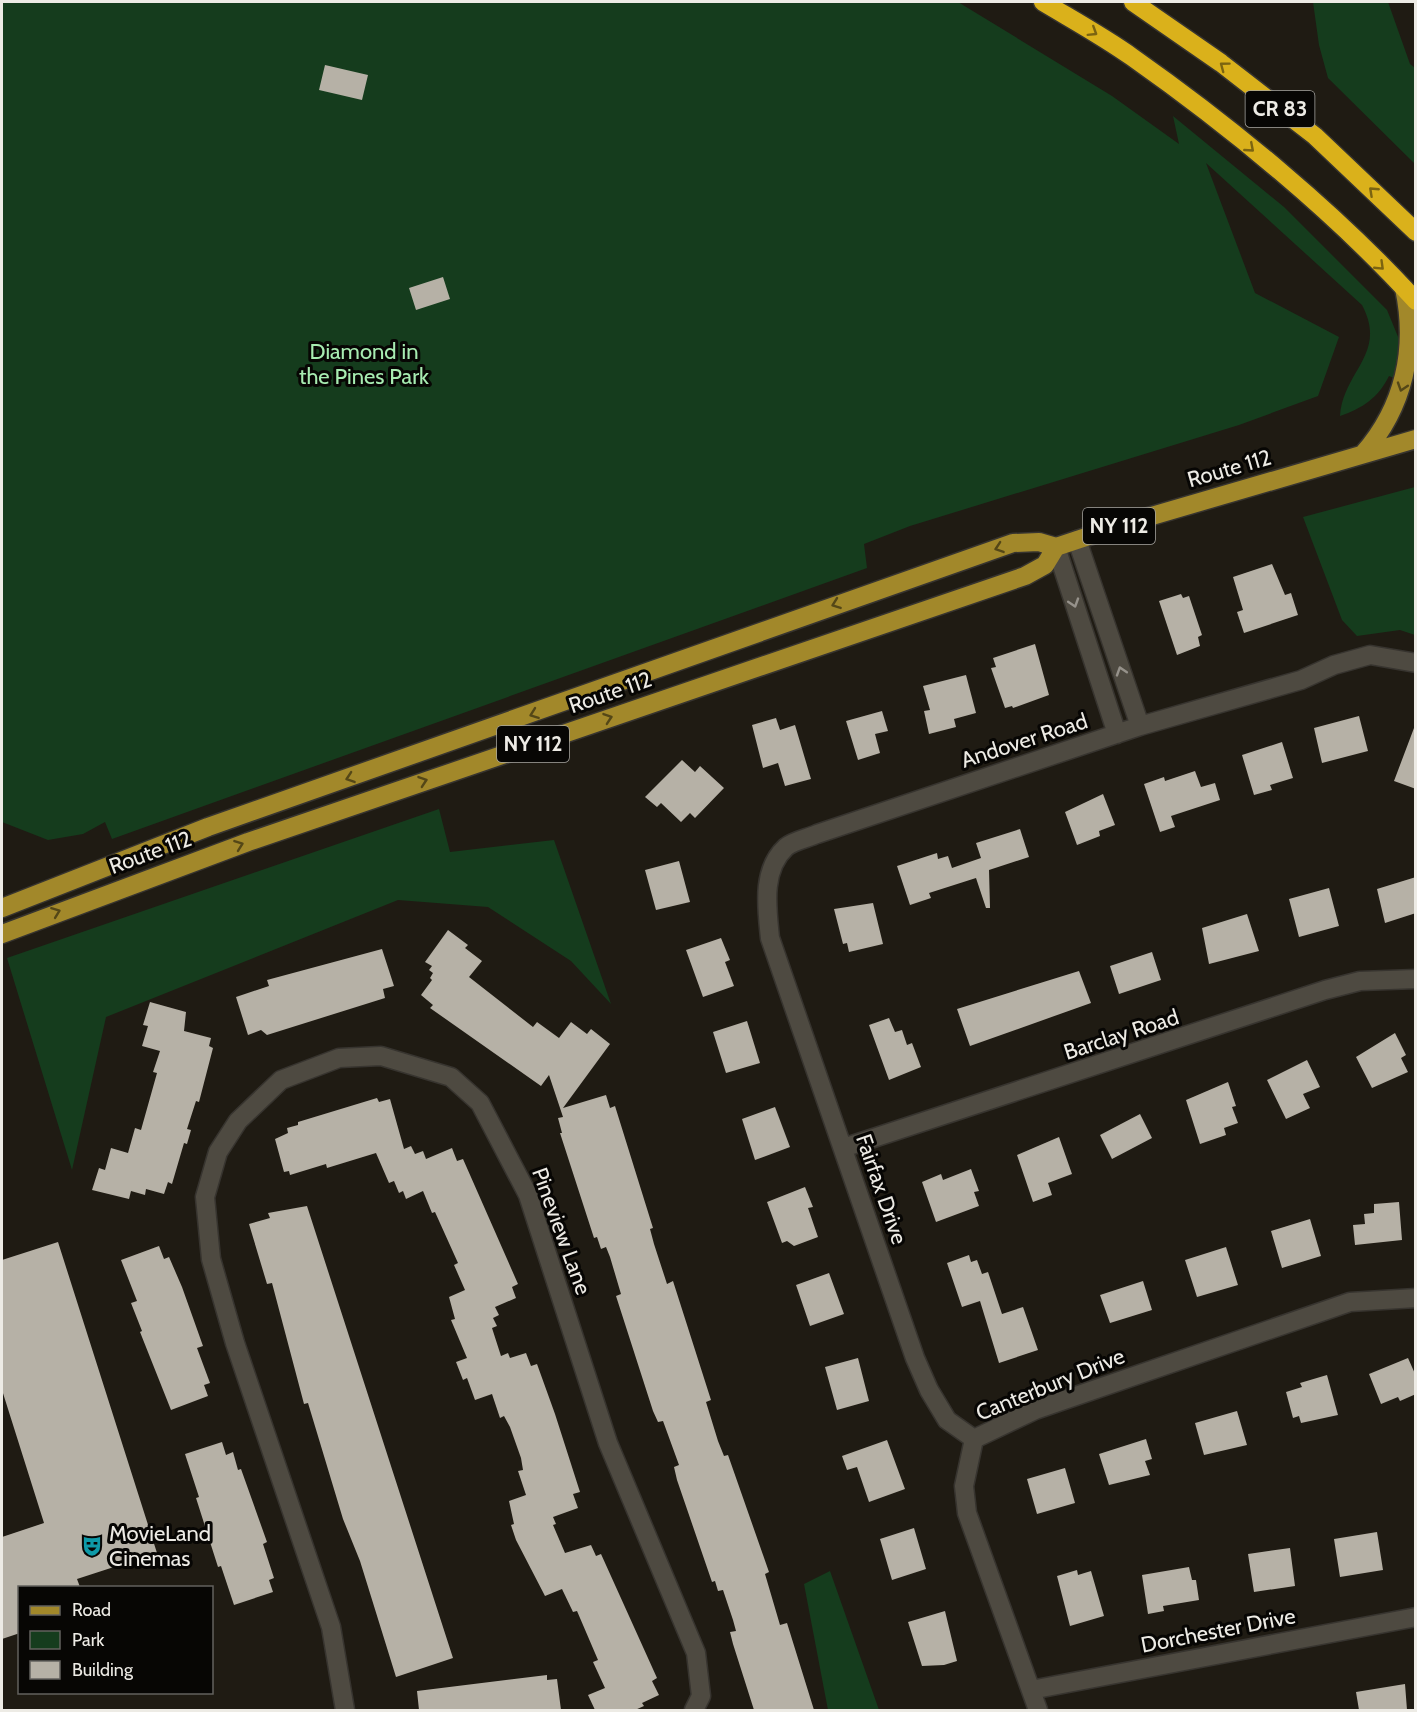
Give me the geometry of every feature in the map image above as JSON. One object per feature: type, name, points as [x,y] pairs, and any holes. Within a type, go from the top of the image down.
[{"type":"highway","name":"CR 83","points":[[1043,2],[1131,56],[1229,130],[1326,214],[1410,295]]},
{"type":"highway","name":"CR 83","points":[[1133,2],[1221,63],[1314,136],[1416,232]]},
{"type":"main road","points":[[1363,454],[1389,418],[1405,377],[1410,332],[1410,295]]},
{"type":"main road","name":"Route 112","points":[[2,908],[208,827],[458,741],[1002,546],[1013,543],[1039,542],[1056,547],[1416,439]]},
{"type":"main road","name":"Route 112","points":[[2,934],[248,842],[1024,576],[1045,565],[1056,547]]},
{"type":"street","points":[[1077,540],[1140,726]]},
{"type":"street","points":[[1056,547],[1117,734]]},
{"type":"street","name":"Andover Road","points":[[770,938],[766,901],[771,872],[787,847],[817,834],[1140,726],[1301,680],[1334,665],[1370,655],[1416,663]]},
{"type":"street","name":"Fairfax Drive","points":[[770,938],[928,1390],[946,1420],[975,1439]]},
{"type":"street","name":"Barclay Road","points":[[843,1148],[1325,990],[1360,981],[1416,979]]},
{"type":"street","name":"Pineview Lane","points":[[345,1710],[331,1627],[235,1343],[211,1259],[205,1197],[218,1152],[238,1120],[281,1080],[339,1058],[381,1056],[451,1077],[480,1103],[528,1195],[608,1443],[696,1653],[700,1696],[694,1710]]},
{"type":"street","name":"Canterbury Drive","points":[[1038,1710],[967,1513],[963,1486],[975,1439],[1035,1410],[1350,1302],[1416,1298]]},
{"type":"street","name":"Dorchester Drive","points":[[1031,1690],[1416,1617]]},
{"type":"green space","name":"Diamond in the Pines Park","points":[[2,2],[958,2],[1112,96],[1179,144],[1173,116],[1284,207],[1387,310],[1401,344],[1397,379],[1389,376],[1369,401],[1340,416],[1343,400],[1362,362],[1370,337],[1369,322],[1362,305],[1206,163],[1255,293],[1339,337],[1318,396],[1239,425],[910,526],[864,544],[867,568],[112,839],[105,822],[83,834],[48,840],[2,822]]},
{"type":"green space","points":[[1313,2],[1388,2],[1410,64],[1415,68],[1415,164],[1328,78],[1319,45]]},
{"type":"green space","points":[[1415,487],[1415,635],[1400,630],[1357,636],[1342,620],[1303,517]]},
{"type":"green space","points":[[439,809],[450,852],[554,840],[611,1004],[571,961],[488,907],[398,900],[106,1017],[72,1170],[7,958]]},
{"type":"green space","points":[[830,1571],[879,1710],[828,1710],[804,1584]]},
{"type":"building","points":[[325,65],[368,75],[362,100],[319,90]]},
{"type":"building","points":[[443,277],[450,299],[416,310],[409,288]]},
{"type":"building","points":[[1272,564],[1285,595],[1291,593],[1298,615],[1244,633],[1237,612],[1243,610],[1233,577]]},
{"type":"building","points":[[1181,594],[1183,598],[1189,596],[1202,635],[1198,637],[1200,646],[1177,655],[1159,601]]},
{"type":"building","points":[[1035,644],[1049,695],[1013,708],[1012,706],[1005,708],[991,668],[996,667],[993,658]]},
{"type":"building","points":[[966,675],[976,713],[954,719],[956,727],[929,734],[924,711],[930,710],[923,686]]},
{"type":"building","points":[[882,711],[888,731],[875,734],[880,753],[858,760],[846,721]]},
{"type":"building","points":[[1359,716],[1368,751],[1322,763],[1314,728]]},
{"type":"building","points":[[776,718],[780,730],[795,725],[811,779],[785,786],[778,763],[763,768],[752,725]]},
{"type":"building","points":[[1414,728],[1416,729],[1416,789],[1394,781]]},
{"type":"building","points":[[1282,742],[1293,778],[1270,785],[1272,790],[1254,795],[1242,755]]},
{"type":"building","points":[[682,760],[695,772],[700,766],[724,788],[695,818],[690,813],[681,822],[661,803],[657,807],[645,797]]},
{"type":"building","points":[[1195,771],[1201,787],[1215,783],[1220,800],[1171,816],[1175,827],[1160,832],[1144,784],[1164,777],[1165,781]]},
{"type":"building","points":[[1103,794],[1115,825],[1099,831],[1100,836],[1077,845],[1065,812]]},
{"type":"building","points":[[1020,829],[1029,857],[989,870],[990,908],[986,908],[976,878],[929,893],[931,898],[910,905],[897,866],[937,853],[938,859],[948,856],[952,868],[981,858],[976,843]]},
{"type":"building","points":[[679,861],[690,902],[656,910],[645,870]]},
{"type":"building","points":[[1416,877],[1416,913],[1385,923],[1377,889]]},
{"type":"building","points":[[1329,888],[1339,926],[1299,937],[1289,899]]},
{"type":"building","points":[[873,903],[883,944],[849,952],[847,943],[843,944],[834,909]]},
{"type":"building","points":[[1247,914],[1259,951],[1209,964],[1202,928]]},
{"type":"building","points":[[448,930],[468,945],[465,948],[482,961],[469,977],[533,1027],[537,1022],[559,1038],[571,1022],[587,1034],[591,1029],[610,1044],[563,1108],[606,1095],[610,1108],[615,1106],[653,1228],[650,1229],[667,1284],[673,1281],[711,1400],[706,1402],[718,1441],[724,1456],[728,1455],[769,1572],[765,1574],[780,1625],[787,1623],[814,1710],[754,1710],[730,1632],[736,1631],[733,1620],[723,1590],[718,1591],[715,1581],[712,1582],[677,1480],[674,1467],[679,1465],[663,1421],[658,1422],[653,1411],[616,1296],[621,1294],[610,1257],[606,1247],[601,1249],[597,1237],[594,1238],[560,1133],[562,1133],[558,1118],[563,1117],[549,1075],[541,1086],[430,1008],[433,1005],[421,995],[432,980],[430,978],[433,973],[429,970],[432,966],[425,962]]},
{"type":"building","points":[[721,938],[730,960],[725,962],[734,986],[703,997],[686,950]]},
{"type":"building","points":[[382,949],[394,986],[383,989],[385,998],[267,1035],[261,1030],[248,1035],[236,997],[269,986],[267,980]]},
{"type":"building","points":[[1152,952],[1161,980],[1119,994],[1110,966]]},
{"type":"building","points":[[1079,971],[1091,1003],[970,1046],[957,1009]]},
{"type":"building","points":[[150,1002],[186,1012],[184,1031],[211,1038],[209,1046],[213,1048],[199,1102],[196,1101],[187,1129],[191,1130],[187,1144],[184,1143],[172,1184],[168,1182],[164,1194],[146,1189],[145,1195],[131,1191],[129,1199],[92,1190],[99,1168],[105,1170],[111,1148],[128,1153],[135,1128],[141,1130],[157,1073],[153,1072],[160,1051],[142,1046],[148,1026],[143,1025]]},
{"type":"building","points":[[889,1018],[895,1032],[902,1030],[907,1045],[912,1043],[921,1067],[889,1080],[869,1025]]},
{"type":"building","points":[[747,1021],[760,1063],[726,1073],[713,1032]]},
{"type":"building","points":[[1395,1033],[1406,1055],[1401,1058],[1408,1072],[1372,1088],[1356,1057]]},
{"type":"building","points":[[1307,1060],[1320,1087],[1303,1094],[1310,1108],[1286,1119],[1267,1080]]},
{"type":"building","points":[[1228,1082],[1236,1106],[1232,1107],[1238,1123],[1224,1128],[1226,1135],[1200,1144],[1186,1100]]},
{"type":"building","points":[[377,1098],[379,1102],[390,1099],[404,1149],[411,1146],[415,1154],[423,1151],[426,1159],[452,1148],[457,1161],[463,1159],[518,1284],[512,1287],[516,1298],[495,1307],[499,1315],[493,1318],[497,1326],[492,1328],[501,1356],[508,1353],[510,1358],[526,1353],[531,1366],[537,1364],[555,1414],[580,1492],[573,1494],[578,1508],[553,1517],[556,1524],[553,1525],[565,1553],[591,1545],[596,1556],[601,1554],[657,1678],[652,1681],[659,1695],[642,1703],[644,1706],[635,1710],[595,1710],[588,1695],[605,1688],[593,1662],[598,1660],[577,1611],[573,1612],[562,1589],[545,1596],[516,1540],[511,1525],[514,1524],[509,1501],[526,1495],[518,1471],[523,1470],[521,1458],[510,1427],[504,1416],[500,1418],[492,1394],[475,1400],[467,1378],[463,1380],[456,1362],[467,1358],[451,1320],[455,1319],[449,1297],[465,1290],[454,1265],[458,1263],[423,1191],[406,1199],[403,1191],[399,1193],[394,1181],[389,1183],[376,1153],[327,1168],[326,1164],[290,1175],[289,1171],[284,1172],[275,1139],[288,1133],[287,1128],[298,1125],[298,1122]]},
{"type":"building","points":[[775,1107],[790,1147],[755,1160],[742,1119]]},
{"type":"building","points":[[1140,1114],[1152,1138],[1112,1159],[1100,1135]]},
{"type":"building","points":[[1059,1137],[1072,1174],[1048,1183],[1052,1195],[1033,1202],[1017,1155]]},
{"type":"building","points":[[971,1169],[979,1191],[974,1192],[979,1206],[936,1222],[922,1182],[941,1174],[943,1180]]},
{"type":"building","points":[[805,1187],[813,1207],[808,1208],[818,1237],[794,1246],[787,1241],[782,1243],[767,1202]]},
{"type":"building","points":[[1399,1202],[1402,1240],[1355,1245],[1353,1225],[1365,1224],[1364,1214],[1374,1213],[1374,1204]]},
{"type":"building","points":[[307,1206],[453,1658],[396,1677],[360,1561],[343,1519],[308,1403],[304,1404],[272,1283],[267,1284],[249,1224],[270,1218],[268,1213]]},
{"type":"building","points":[[1310,1219],[1321,1256],[1282,1268],[1271,1231]]},
{"type":"building","points":[[58,1242],[157,1553],[77,1579],[80,1586],[18,1586],[18,1634],[2,1639],[2,1537],[44,1523],[2,1390],[2,1260]]},
{"type":"building","points":[[159,1246],[164,1259],[169,1257],[182,1287],[203,1346],[197,1348],[210,1383],[204,1385],[208,1396],[171,1410],[140,1332],[142,1331],[131,1303],[137,1301],[121,1260]]},
{"type":"building","points":[[1226,1247],[1238,1285],[1197,1297],[1185,1260]]},
{"type":"building","points":[[969,1255],[971,1262],[977,1260],[982,1274],[988,1272],[1002,1314],[1023,1307],[1038,1350],[999,1363],[980,1301],[962,1307],[947,1263]]},
{"type":"building","points":[[829,1273],[844,1314],[810,1326],[796,1285]]},
{"type":"building","points":[[1143,1281],[1152,1310],[1110,1323],[1100,1295]]},
{"type":"building","points":[[858,1358],[869,1401],[837,1410],[825,1367]]},
{"type":"building","points":[[1408,1358],[1416,1376],[1416,1394],[1400,1401],[1398,1397],[1381,1404],[1369,1374]]},
{"type":"building","points":[[1327,1375],[1338,1415],[1301,1423],[1299,1416],[1293,1418],[1286,1392],[1302,1387],[1300,1383]]},
{"type":"building","points":[[1237,1411],[1247,1445],[1204,1455],[1195,1423]]},
{"type":"building","points":[[1146,1439],[1152,1459],[1145,1461],[1150,1475],[1109,1485],[1099,1454]]},
{"type":"building","points":[[887,1440],[905,1489],[869,1502],[857,1467],[847,1470],[842,1456]]},
{"type":"building","points":[[222,1442],[226,1455],[233,1452],[238,1470],[241,1469],[267,1542],[263,1544],[274,1578],[269,1580],[273,1592],[234,1605],[221,1566],[218,1567],[185,1454]]},
{"type":"building","points":[[1065,1468],[1075,1503],[1037,1514],[1027,1479]]},
{"type":"building","points":[[914,1528],[926,1569],[892,1580],[880,1539]]},
{"type":"building","points":[[1377,1532],[1383,1570],[1340,1577],[1334,1539]]},
{"type":"building","points":[[1290,1548],[1295,1586],[1254,1592],[1248,1554]]},
{"type":"building","points":[[1189,1567],[1192,1580],[1196,1580],[1199,1600],[1163,1606],[1164,1611],[1148,1614],[1142,1575]]},
{"type":"building","points":[[1077,1570],[1078,1575],[1091,1571],[1104,1616],[1070,1626],[1057,1576]]},
{"type":"building","points":[[945,1611],[957,1661],[944,1665],[922,1666],[908,1622]]},
{"type":"building","points":[[547,1675],[547,1680],[557,1679],[561,1710],[419,1710],[417,1691]]},
{"type":"building","points":[[1405,1684],[1407,1710],[1359,1710],[1356,1692]]},
{"type":"place","name":"MovieLand Cinemas","points":[[92,1546]]}]
